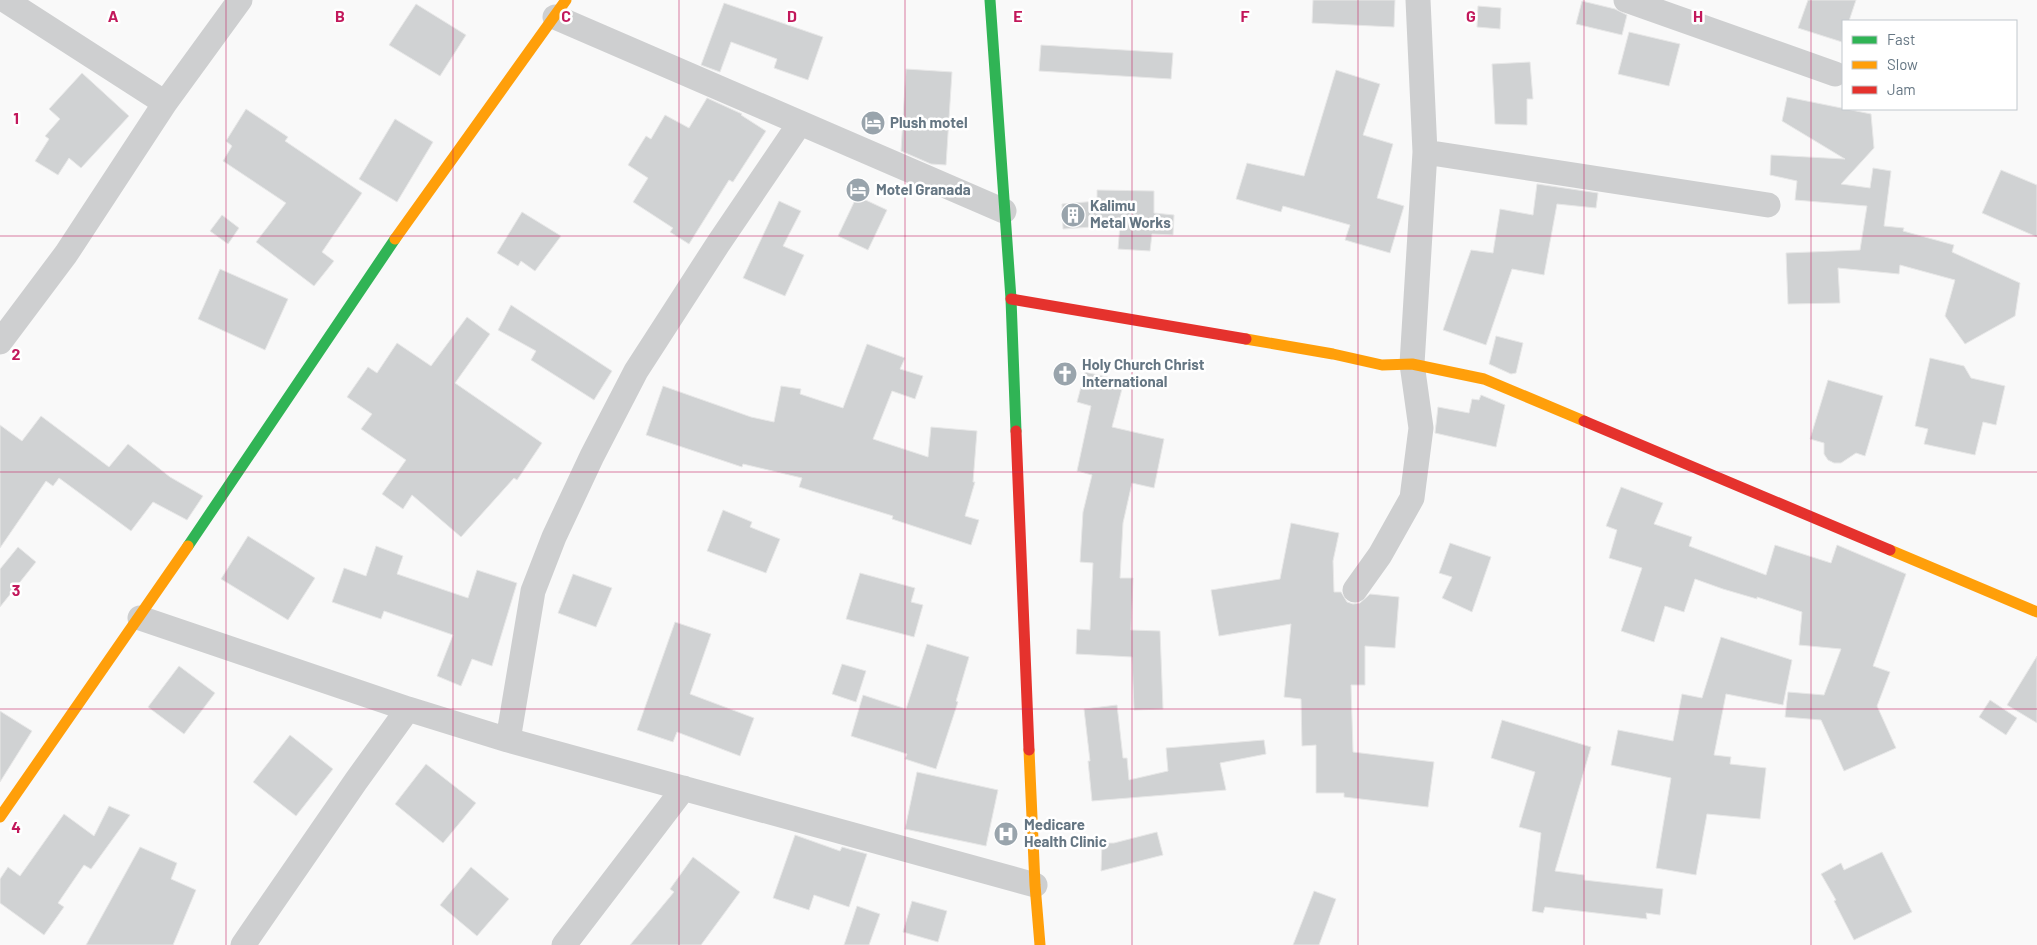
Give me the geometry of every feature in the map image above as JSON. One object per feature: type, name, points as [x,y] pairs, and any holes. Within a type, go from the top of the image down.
[{"type":"street","points":[[5,0],[165,103]]},
{"type":"street","points":[[0,342],[8,316],[66,254],[165,103],[240,0]]},
{"type":"street","points":[[990,0],[1011,299],[1035,885],[1040,945]]},
{"type":"street","points":[[1355,590],[1380,555],[1412,498],[1421,428],[1412,364],[1425,152],[1418,0]]},
{"type":"street","points":[[1626,0],[1835,74]]},
{"type":"street","points":[[0,817],[140,618],[418,204],[560,8],[800,124],[1004,211]]},
{"type":"street","points":[[508,740],[533,590],[554,537],[588,465],[636,371],[718,244],[800,124]]},
{"type":"street","points":[[1425,152],[1768,205]]},
{"type":"street","points":[[1011,299],[1333,354],[1382,365],[1412,364],[1484,379],[2037,612]]},
{"type":"street","points":[[140,618],[408,709],[508,740],[1035,885]]},
{"type":"street","points":[[243,945],[408,709]]},
{"type":"street","points":[[564,945],[684,788]]},
{"type":"building","points":[[1313,0],[1395,0],[1394,27],[1312,23]]},
{"type":"building","points":[[1808,0],[1856,0],[1849,20],[1842,20],[1842,42],[1798,28]]},
{"type":"building","points":[[1582,1],[1615,9],[1627,15],[1622,35],[1576,24]]},
{"type":"building","points":[[724,3],[823,37],[808,80],[774,68],[777,59],[731,42],[720,72],[701,65]]},
{"type":"building","points":[[416,4],[466,35],[440,76],[389,45]]},
{"type":"building","points":[[1478,6],[1501,8],[1500,29],[1477,27]]},
{"type":"building","points":[[1629,32],[1680,44],[1669,86],[1618,74]]},
{"type":"building","points":[[1041,45],[1173,53],[1171,79],[1039,71]]},
{"type":"building","points":[[1530,62],[1533,99],[1527,99],[1527,125],[1495,124],[1492,64]]},
{"type":"building","points":[[906,69],[952,72],[946,165],[931,164],[901,151]]},
{"type":"building","points":[[1336,70],[1380,84],[1363,135],[1393,144],[1377,198],[1404,206],[1390,253],[1345,240],[1350,225],[1283,206],[1281,212],[1236,199],[1247,163],[1304,176]]},
{"type":"building","points":[[82,73],[129,116],[81,168],[69,158],[58,175],[35,161],[49,139],[45,136],[60,119],[49,109]]},
{"type":"building","points":[[1787,97],[1842,108],[1842,110],[1871,114],[1874,148],[1841,184],[1870,188],[1873,168],[1891,171],[1884,226],[1904,228],[1903,231],[1954,245],[1952,252],[2020,283],[2015,316],[1965,344],[1945,316],[1955,280],[1900,265],[1899,274],[1838,268],[1840,303],[1788,304],[1786,253],[1860,250],[1867,206],[1795,200],[1797,181],[1770,175],[1771,155],[1845,159],[1782,121]]},
{"type":"building","points":[[707,98],[742,114],[766,131],[733,182],[729,180],[689,244],[670,232],[673,228],[633,202],[648,178],[628,165],[646,136],[651,139],[665,115],[689,128]]},
{"type":"building","points":[[246,109],[288,137],[285,141],[362,193],[322,252],[334,261],[314,286],[256,242],[286,203],[223,161],[232,146],[226,141]]},
{"type":"building","points":[[395,119],[433,142],[397,202],[359,179]]},
{"type":"building","points":[[2001,170],[2037,185],[2037,237],[1982,213]]},
{"type":"building","points":[[1537,184],[1598,193],[1596,208],[1557,204],[1544,275],[1512,269],[1486,345],[1443,330],[1471,250],[1493,253],[1500,209],[1533,215]]},
{"type":"building","points":[[1097,190],[1154,191],[1154,213],[1174,215],[1173,235],[1152,234],[1150,251],[1118,249],[1120,225],[1063,229],[1062,204],[1097,201]]},
{"type":"building","points":[[857,196],[887,210],[868,250],[838,236]]},
{"type":"building","points":[[779,201],[801,211],[783,246],[804,255],[785,296],[743,278]]},
{"type":"building","points":[[522,212],[561,236],[535,271],[521,261],[518,266],[497,253]]},
{"type":"building","points":[[222,215],[239,228],[228,244],[210,231]]},
{"type":"building","points":[[220,269],[288,299],[265,350],[198,319]]},
{"type":"building","points":[[511,305],[612,371],[594,400],[531,360],[536,351],[498,330]]},
{"type":"building","points":[[467,317],[490,334],[455,383],[542,443],[517,480],[514,478],[461,537],[412,495],[403,509],[382,494],[406,460],[361,429],[372,414],[347,397],[368,367],[377,373],[397,343],[431,366]]},
{"type":"building","points":[[1496,336],[1523,343],[1516,373],[1511,374],[1489,364]]},
{"type":"building","points":[[867,344],[905,358],[900,369],[923,376],[915,399],[892,391],[873,439],[928,457],[931,427],[977,431],[973,482],[975,482],[965,516],[979,520],[971,545],[892,519],[893,516],[799,487],[802,478],[743,464],[742,467],[646,435],[663,386],[751,417],[774,422],[781,386],[801,389],[800,394],[843,408]]},
{"type":"building","points":[[1930,358],[1964,366],[1971,378],[2005,386],[1996,425],[1983,422],[1975,455],[1924,444],[1928,429],[1915,426]]},
{"type":"building","points":[[1085,372],[1124,381],[1112,427],[1164,439],[1154,488],[1132,483],[1123,523],[1120,578],[1133,578],[1131,630],[1160,631],[1163,709],[1134,710],[1132,657],[1076,654],[1077,629],[1090,630],[1093,563],[1080,562],[1083,512],[1092,475],[1077,471],[1091,406],[1077,402]]},
{"type":"building","points":[[1828,380],[1883,396],[1865,456],[1856,453],[1841,463],[1834,463],[1828,460],[1824,454],[1824,443],[1810,439]]},
{"type":"building","points":[[1481,395],[1505,405],[1496,447],[1435,433],[1438,407],[1469,413],[1472,399],[1479,400]]},
{"type":"building","points":[[41,416],[109,467],[128,444],[170,477],[203,496],[187,520],[153,502],[131,531],[59,478],[53,486],[46,481],[0,548],[0,425],[22,441]]},
{"type":"building","points":[[1621,487],[1663,503],[1654,524],[1692,537],[1689,546],[1766,575],[1775,545],[1831,563],[1837,545],[1906,574],[1873,666],[1890,672],[1877,706],[1896,748],[1844,771],[1821,720],[1785,717],[1788,692],[1824,695],[1841,649],[1799,645],[1802,612],[1695,579],[1684,612],[1665,606],[1654,642],[1621,631],[1642,568],[1609,558],[1617,530],[1606,526]]},
{"type":"building","points":[[723,510],[752,522],[750,527],[780,539],[766,573],[707,551]]},
{"type":"building","points":[[1291,523],[1339,533],[1333,561],[1334,592],[1341,592],[1347,602],[1353,604],[1360,603],[1370,594],[1399,597],[1395,648],[1365,646],[1365,685],[1351,685],[1353,752],[1434,762],[1428,807],[1344,797],[1344,793],[1316,793],[1316,745],[1302,746],[1301,699],[1284,697],[1291,624],[1219,636],[1211,590],[1280,579]]},
{"type":"building","points":[[248,536],[315,578],[288,620],[221,579]]},
{"type":"building","points":[[1450,543],[1491,557],[1472,612],[1442,598],[1452,577],[1439,573]]},
{"type":"building","points":[[376,546],[403,556],[397,574],[468,598],[477,570],[517,583],[492,666],[472,659],[461,686],[437,676],[453,635],[384,611],[381,619],[332,602],[344,568],[366,576]]},
{"type":"building","points":[[18,547],[36,562],[0,607],[0,569]]},
{"type":"building","points":[[860,573],[915,588],[911,602],[923,605],[914,637],[846,619]]},
{"type":"building","points":[[573,574],[612,588],[596,627],[558,613]]},
{"type":"building","points":[[675,622],[711,634],[690,694],[754,718],[740,756],[677,732],[673,742],[637,730]]},
{"type":"building","points":[[1721,637],[1792,660],[1783,705],[1726,694],[1714,755],[1731,757],[1730,764],[1766,768],[1760,819],[1707,814],[1696,875],[1656,868],[1671,778],[1611,765],[1618,730],[1673,741],[1682,694],[1702,698]]},
{"type":"building","points":[[927,644],[969,657],[956,701],[958,702],[936,769],[905,759],[907,754],[851,736],[863,695],[906,709]]},
{"type":"building","points":[[2037,656],[2037,723],[2007,705]]},
{"type":"building","points":[[842,664],[866,671],[856,702],[832,694]]},
{"type":"building","points":[[179,666],[215,693],[184,734],[148,707]]},
{"type":"building","points":[[1990,700],[2017,718],[2006,735],[1979,717]]},
{"type":"building","points":[[1117,705],[1123,758],[1127,758],[1129,780],[1168,771],[1166,748],[1264,740],[1266,754],[1220,763],[1226,790],[1092,801],[1084,709]]},
{"type":"building","points":[[0,711],[32,731],[0,782]]},
{"type":"building","points":[[1502,720],[1591,747],[1555,871],[1584,875],[1584,880],[1663,889],[1660,915],[1646,913],[1647,919],[1545,907],[1543,913],[1532,911],[1541,833],[1519,827],[1535,772],[1491,758]]},
{"type":"building","points":[[290,735],[333,769],[296,816],[253,782]]},
{"type":"building","points":[[426,764],[476,803],[443,843],[395,804]]},
{"type":"building","points":[[917,772],[998,790],[986,846],[905,829]]},
{"type":"building","points":[[109,806],[130,815],[91,869],[84,865],[58,903],[64,907],[44,935],[0,903],[0,879],[8,867],[20,876],[64,814],[94,836]]},
{"type":"building","points":[[1157,832],[1163,855],[1101,871],[1102,843],[1114,843]]},
{"type":"building","points":[[795,835],[840,851],[842,847],[867,854],[849,907],[814,895],[809,910],[773,898]]},
{"type":"building","points":[[140,847],[177,863],[171,879],[196,890],[173,945],[86,945]]},
{"type":"building","points":[[1882,852],[1912,912],[1854,940],[1834,901],[1836,900],[1821,874],[1841,863],[1844,870]]},
{"type":"building","points":[[693,857],[740,892],[701,945],[630,945],[674,892],[670,889]]},
{"type":"building","points":[[471,867],[509,899],[477,936],[440,905]]},
{"type":"building","points":[[1314,891],[1336,899],[1319,945],[1293,945]]},
{"type":"building","points":[[912,901],[947,911],[938,942],[903,932]]},
{"type":"building","points":[[857,906],[880,914],[869,945],[844,945]]},
{"type":"traffic: fast","points":[[990,0],[1011,299],[1016,431]]},
{"type":"traffic: fast","points":[[188,546],[395,239]]},
{"type":"traffic: slow","points":[[395,239],[566,0]]},
{"type":"traffic: slow","points":[[1246,339],[1333,354],[1382,365],[1412,364],[1484,379],[1584,421]]},
{"type":"traffic: slow","points":[[0,817],[188,546]]},
{"type":"traffic: slow","points":[[1890,550],[2037,612]]},
{"type":"traffic: slow","points":[[1029,750],[1035,885],[1040,945]]},
{"type":"traffic: jam","points":[[1011,299],[1246,339]]},
{"type":"traffic: jam","points":[[1584,421],[1890,550]]},
{"type":"traffic: jam","points":[[1016,431],[1029,750]]},
{"type":"place","name":"Plush motel","points":[[873,123]]},
{"type":"place","name":"Motel Granada","points":[[858,190]]},
{"type":"place","name":"Kalimu Metal Works","points":[[1073,215]]},
{"type":"place","name":"Holy Church Christ International","points":[[1065,374]]},
{"type":"place","name":"Medicare Health Clinic","points":[[1006,834]]}]
